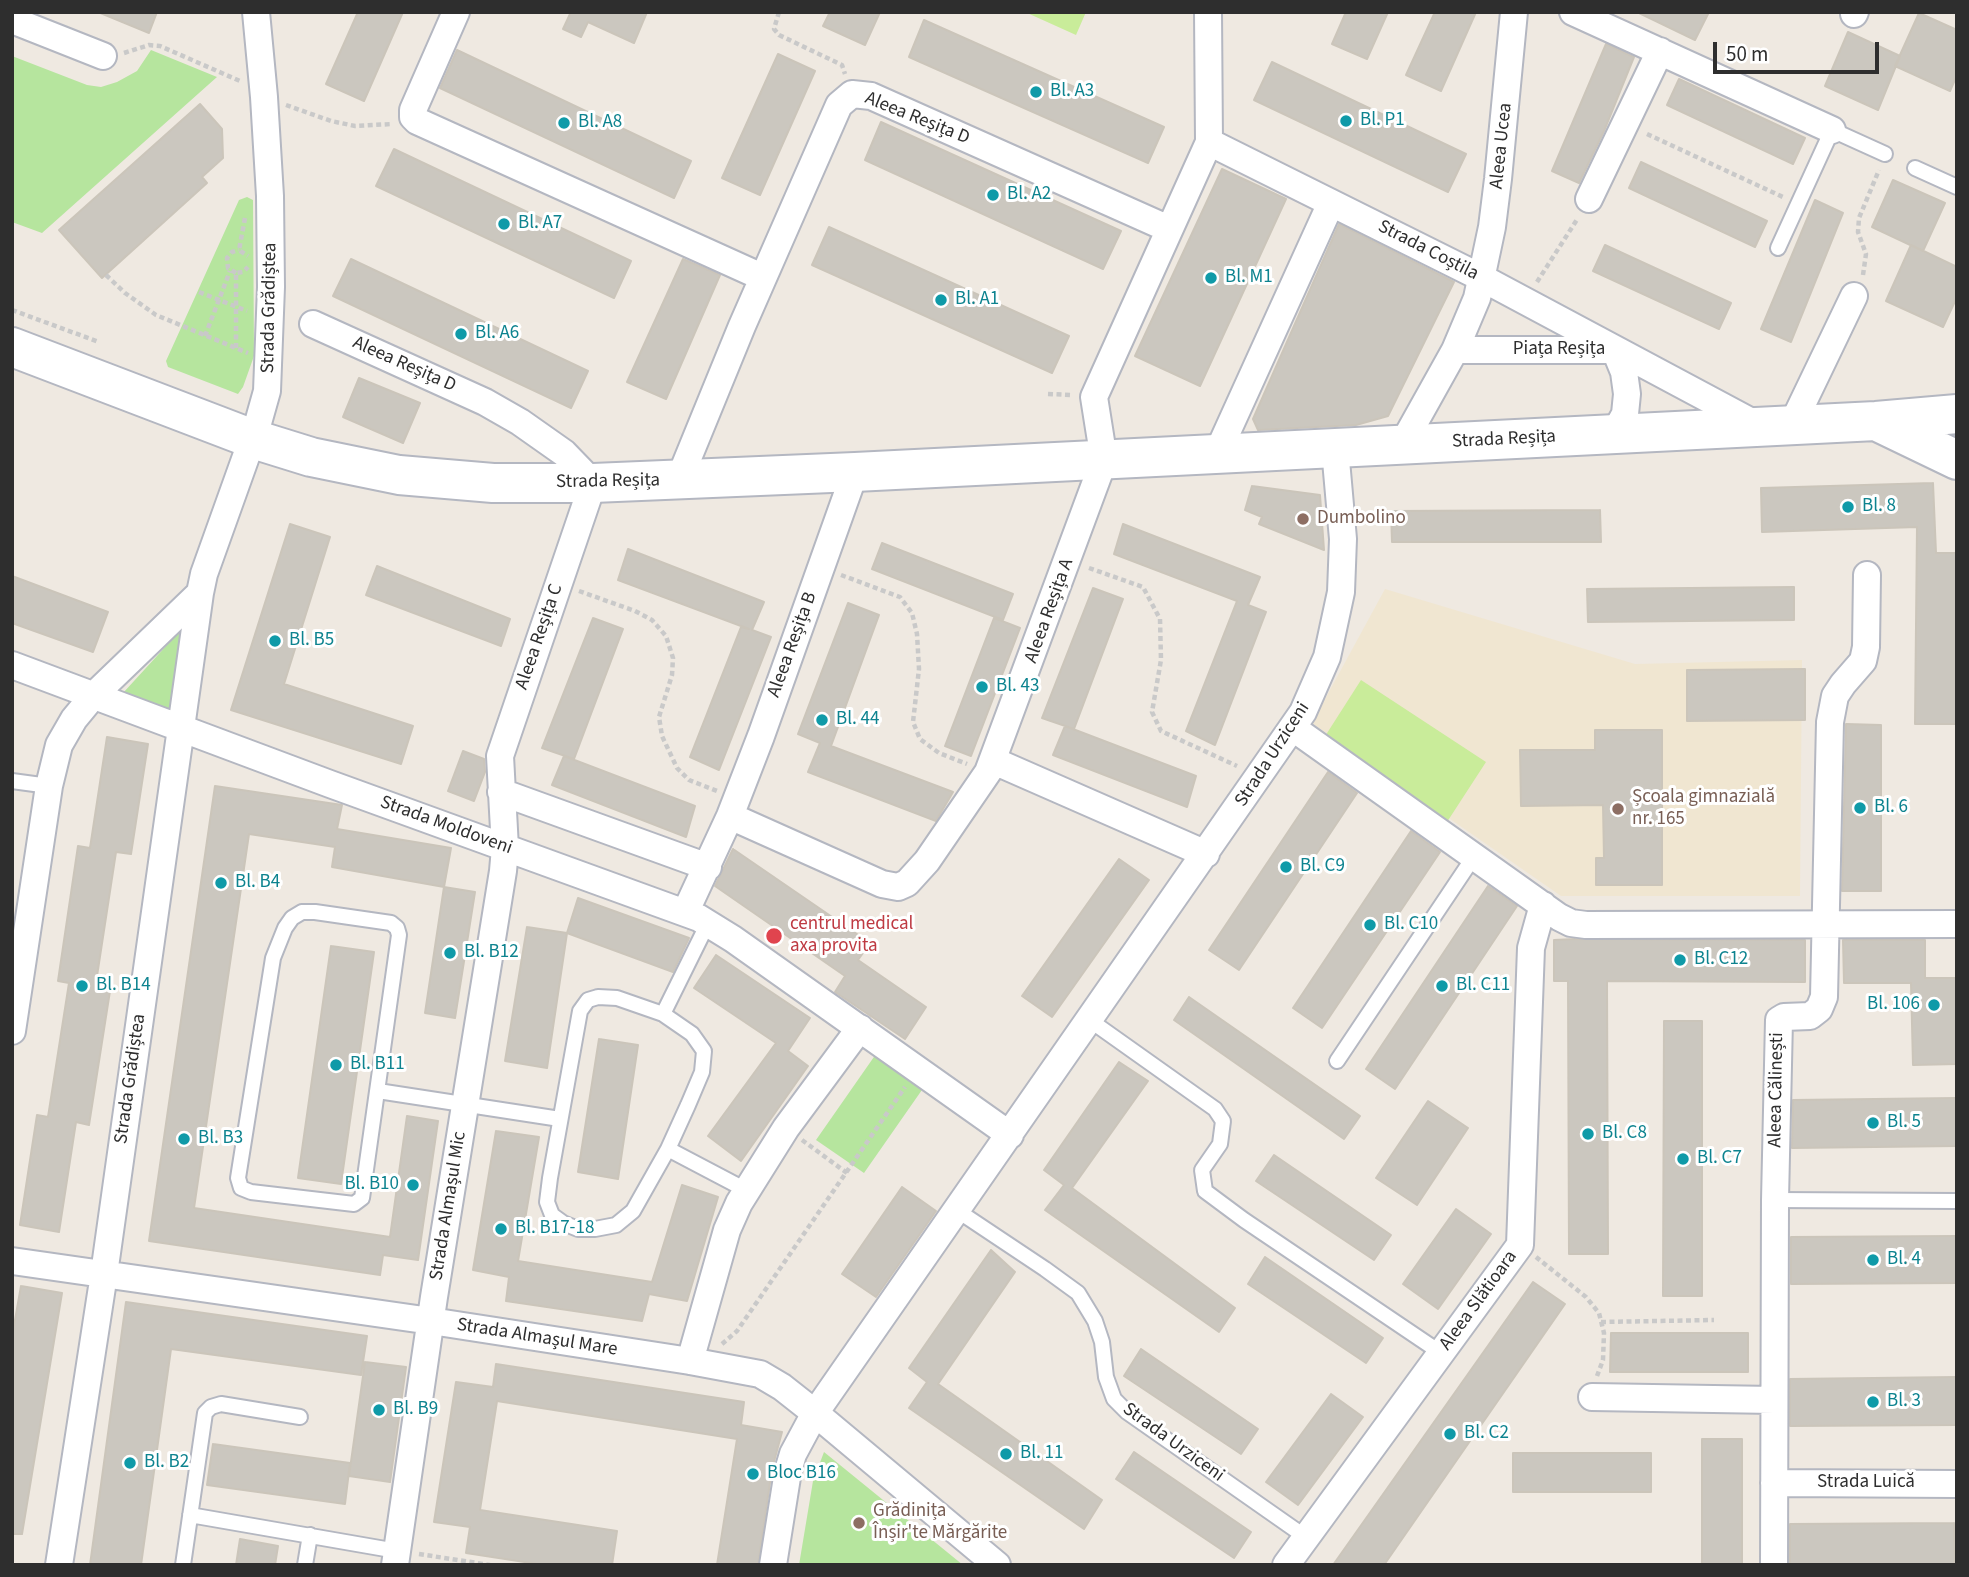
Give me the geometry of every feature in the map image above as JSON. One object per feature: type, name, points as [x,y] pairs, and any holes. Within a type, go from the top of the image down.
[{"type":"street","name":"Strada Grădiștea","points":[[60,1565],[200,593],[207,565],[265,401],[269,362],[272,248],[254,90],[256,12]]},
{"type":"street","points":[[456,12],[413,110],[413,117],[417,121],[762,277]]},
{"type":"street","points":[[1104,460],[1094,397],[1209,142],[1208,12]]},
{"type":"street","name":"Aleea Ucea","points":[[1482,278],[1498,179],[1514,12]]},
{"type":"street","points":[[1573,12],[1832,130]]},
{"type":"street","points":[[12,20],[103,56]]},
{"type":"street","points":[[1589,200],[1660,51]]},
{"type":"street","name":"Aleea Reșița D","points":[[679,480],[762,277],[839,105],[852,94],[871,96],[1169,229]]},
{"type":"street","name":"Strada Coștila","points":[[1209,142],[1482,278],[1615,350],[1776,426]]},
{"type":"street","points":[[1217,454],[1331,203]]},
{"type":"street","points":[[1402,445],[1455,350],[1469,320],[1482,278]]},
{"type":"street","points":[[1776,426],[1854,296]]},
{"type":"street","name":"Aleea Reșița D","points":[[313,324],[485,402],[520,422],[564,453],[593,483]]},
{"type":"street","name":"Piața Reșița","points":[[1455,350],[1615,350],[1624,372],[1627,394],[1625,415],[1614,434]]},
{"type":"street","name":"Strada Reșița","points":[[15,355],[253,439],[337,464],[398,475],[494,483],[593,483],[855,472],[1876,421],[1957,414]]},
{"type":"street","points":[[1876,421],[1957,460]]},
{"type":"street","name":"Strada Urziceni","points":[[773,1565],[788,1471],[793,1454],[816,1413],[1259,778],[1293,728],[1317,684],[1327,657],[1341,592],[1343,539],[1335,449]]},
{"type":"street","name":"Aleea Reșița A","points":[[991,766],[1104,460]]},
{"type":"street","name":"Aleea Reșița B","points":[[697,918],[708,867],[733,807],[855,472]]},
{"type":"street","name":"Aleea Reșița C","points":[[505,848],[500,768],[503,745],[593,483]]},
{"type":"street","name":"Aleea Călinești","points":[[1774,1565],[1775,1200],[1779,1020],[1784,1017],[1810,1016],[1819,1009],[1824,997],[1831,714],[1835,696],[1863,661],[1866,647],[1867,575]]},
{"type":"street","points":[[12,1031],[15,988],[49,786],[59,745],[74,719],[93,696],[200,593]]},
{"type":"street","name":"Strada Moldoveni","points":[[12,665],[697,918],[860,1028],[1010,1135]]},
{"type":"street","points":[[1293,728],[1571,923],[1957,925]]},
{"type":"street","points":[[733,807],[882,884],[898,887],[906,883],[927,862],[991,766],[1206,854]]},
{"type":"street","points":[[501,792],[708,867]]},
{"type":"street","name":"Strada Almașul Mic","points":[[396,1558],[505,848]]},
{"type":"street","name":"Aleea Slătioara","points":[[1286,1565],[1520,1245],[1531,948],[1543,905]]},
{"type":"street","points":[[695,1362],[727,1230],[746,1190],[786,1128],[860,1028]]},
{"type":"street","name":"Strada Almașul Mare","points":[[12,1261],[431,1321],[752,1373],[768,1378],[816,1413],[997,1565]]},
{"type":"street","points":[[1592,1397],[1774,1400]]},
{"type":"street","name":"Strada Luică","points":[[1774,1483],[1957,1484]]},
{"type":"lane","points":[[1778,248],[1832,130],[1885,154]]},
{"type":"lane","points":[[1915,167],[1957,187]]},
{"type":"lane","points":[[12,781],[49,786]]},
{"type":"lane","points":[[1337,1061],[1475,856]]},
{"type":"lane","points":[[302,912],[391,923],[397,928],[399,935],[378,1091],[362,1198],[355,1205],[251,1192],[241,1188],[238,1178],[271,968],[285,928],[292,918],[302,912]]},
{"type":"lane","points":[[663,1014],[697,918]]},
{"type":"lane","points":[[598,997],[617,998],[663,1014],[692,1034],[704,1051],[702,1072],[668,1149],[633,1211],[616,1225],[594,1229],[563,1223],[552,1215],[547,1202],[580,1011],[587,1000],[598,997]]},
{"type":"lane","points":[[1091,1021],[1215,1109],[1223,1121],[1220,1144],[1202,1170],[1205,1191],[1441,1353]]},
{"type":"lane","points":[[378,1091],[560,1119]]},
{"type":"lane","points":[[668,1149],[746,1190]]},
{"type":"lane","points":[[1775,1200],[1957,1201]]},
{"type":"lane","name":"Strada Urziceni","points":[[958,1211],[1078,1293],[1095,1321],[1102,1342],[1106,1377],[1114,1399],[1127,1412],[1307,1538]]},
{"type":"lane","points":[[183,1565],[205,1413],[211,1407],[221,1404],[300,1417]]},
{"type":"lane","points":[[190,1515],[310,1535],[396,1558]]},
{"type":"lane","points":[[305,1565],[310,1535]]},
{"type":"path","points":[[779,12],[774,29],[779,35],[842,65],[852,94]]},
{"type":"path","points":[[103,56],[117,56],[149,45],[160,46],[254,90],[331,121],[355,126],[382,126],[413,117]]},
{"type":"path","points":[[1625,124],[1798,204]]},
{"type":"path","points":[[1854,296],[1866,265],[1866,254],[1858,232],[1859,218],[1885,154]]},
{"type":"path","points":[[1525,302],[1589,200]]},
{"type":"path","points":[[239,250],[246,215]]},
{"type":"path","points":[[239,250],[248,255],[250,263],[246,271],[236,274],[230,271],[227,258],[232,252],[239,250]]},
{"type":"path","points":[[205,336],[230,271]]},
{"type":"path","points":[[236,274],[236,348]]},
{"type":"path","points":[[106,275],[125,293],[156,315],[269,362]]},
{"type":"path","points":[[198,292],[254,313]]},
{"type":"path","points":[[12,310],[99,342]]},
{"type":"path","points":[[1069,560],[1143,587],[1149,598],[1160,619],[1161,660],[1152,712],[1161,731],[1259,778]]},
{"type":"path","points":[[821,568],[900,597],[912,613],[917,634],[919,669],[913,722],[920,739],[939,753],[991,766]]},
{"type":"path","points":[[559,583],[635,611],[652,621],[666,636],[673,658],[672,675],[660,717],[662,736],[677,768],[689,780],[733,807]]},
{"type":"path","points":[[695,1362],[737,1331],[917,1069]]},
{"type":"path","points":[[786,1128],[847,1173]]},
{"type":"path","points":[[1520,1245],[1586,1297],[1599,1313],[1604,1333],[1603,1360],[1592,1397]]},
{"type":"path","points":[[1601,1322],[1714,1320]]},
{"type":"path","points":[[396,1558],[490,1565]]},
{"type":"shaded area","name":"Școala gimnazială nr. 165","points":[[1385,589],[1635,664],[1802,660],[1800,896],[1561,896],[1312,723]]},
{"type":"green space","points":[[1025,12],[1086,12],[1076,35]]},
{"type":"green space","points":[[151,50],[217,77],[42,233],[12,222],[12,56],[87,85],[101,87],[137,71]]},
{"type":"green space","points":[[247,197],[253,200],[254,356],[238,394],[168,367],[166,361],[239,200]]},
{"type":"green space","points":[[189,621],[173,712],[123,693]]},
{"type":"green space","points":[[1361,680],[1486,762],[1447,822],[1322,741]]},
{"type":"green space","points":[[876,1054],[924,1087],[864,1173],[816,1140]]},
{"type":"green space","name":"Grădinița Înșir'te Mărgărite","points":[[824,1452],[963,1565],[799,1565],[813,1481]]},
{"type":"building","points":[[98,12],[157,12],[149,33]]},
{"type":"building","points":[[358,12],[403,12],[364,101],[326,84]]},
{"type":"building","points":[[567,12],[647,12],[634,43],[588,22],[581,37],[563,29],[570,14]]},
{"type":"building","points":[[830,12],[880,12],[865,45],[823,26]]},
{"type":"building","points":[[1346,12],[1388,12],[1367,59],[1332,44]]},
{"type":"building","points":[[1435,12],[1476,12],[1441,91],[1406,75]]},
{"type":"building","points":[[1637,12],[1709,12],[1695,40]]},
{"type":"building","points":[[1919,13],[1957,30],[1957,75],[1950,91],[1895,66]]},
{"type":"building","name":"Bl. A3","points":[[924,20],[1164,127],[1148,163],[909,57]]},
{"type":"building","points":[[1848,32],[1900,56],[1878,110],[1825,86]]},
{"type":"building","points":[[1606,44],[1634,57],[1604,131],[1579,183],[1552,171]]},
{"type":"building","name":"Bl. A8","points":[[457,50],[691,161],[674,198],[440,88]]},
{"type":"building","points":[[778,54],[815,71],[760,195],[722,178]]},
{"type":"building","name":"Bl. P1","points":[[1272,62],[1466,154],[1448,192],[1254,100]]},
{"type":"building","points":[[1679,79],[1805,138],[1793,164],[1667,105]]},
{"type":"building","points":[[200,104],[222,129],[223,158],[202,177],[207,183],[102,278],[59,230]]},
{"type":"building","name":"Bl. A2","points":[[881,122],[1121,231],[1103,269],[865,160]]},
{"type":"building","name":"Bl. A7","points":[[394,149],[631,261],[614,298],[376,186]]},
{"type":"building","points":[[1641,162],[1767,221],[1755,247],[1629,188]]},
{"type":"building","name":"Bl. M1","points":[[1222,169],[1286,199],[1200,386],[1135,356]]},
{"type":"building","points":[[1893,180],[1945,203],[1923,251],[1872,227]]},
{"type":"building","points":[[1815,200],[1843,213],[1791,342],[1761,329]]},
{"type":"building","points":[[1339,224],[1454,282],[1388,416],[1356,425],[1258,430],[1253,419]]},
{"type":"building","name":"Bl. A1","points":[[829,227],[1069,336],[1052,373],[812,265]]},
{"type":"building","points":[[1605,245],[1731,303],[1719,329],[1593,271]]},
{"type":"building","points":[[1911,245],[1957,267],[1957,297],[1943,327],[1886,301]]},
{"type":"building","name":"Bl. A6","points":[[351,259],[588,371],[571,408],[333,296]]},
{"type":"building","points":[[683,259],[720,275],[666,399],[627,382]]},
{"type":"building","points":[[359,378],[420,403],[403,443],[343,417]]},
{"type":"building","points":[[1933,483],[1936,553],[1957,553],[1957,724],[1915,724],[1917,527],[1762,532],[1761,488]]},
{"type":"building","points":[[1252,486],[1320,495],[1324,550],[1259,524],[1262,517],[1245,510]]},
{"type":"building","points":[[1600,510],[1601,542],[1392,542],[1391,511]]},
{"type":"building","name":"Bl. B5","points":[[290,524],[330,537],[284,684],[413,726],[401,764],[231,710]]},
{"type":"building","points":[[1123,524],[1260,577],[1248,605],[1266,612],[1215,745],[1186,731],[1237,601],[1114,554]]},
{"type":"building","points":[[882,543],[1013,594],[1003,620],[872,569]]},
{"type":"building","points":[[628,549],[764,602],[752,630],[771,637],[719,770],[690,757],[741,627],[749,629],[618,580]]},
{"type":"building","points":[[377,566],[510,619],[501,646],[366,595]]},
{"type":"building","points":[[12,576],[108,612],[93,652],[12,623]]},
{"type":"building","points":[[1794,587],[1794,620],[1588,622],[1587,589]]},
{"type":"building","points":[[1093,588],[1123,599],[1074,729],[1042,718]]},
{"type":"building","name":"Bl. 44","points":[[848,603],[879,615],[831,746],[953,792],[936,821],[808,772],[820,743],[798,734]]},
{"type":"building","points":[[593,618],[623,629],[574,759],[542,748]]},
{"type":"building","points":[[994,618],[1020,628],[971,756],[945,746]]},
{"type":"building","points":[[1805,669],[1805,720],[1687,721],[1687,670]]},
{"type":"building","name":"Bl. 6","points":[[1846,724],[1881,725],[1881,891],[1842,891]]},
{"type":"building","points":[[1065,726],[1196,776],[1187,807],[1053,755]]},
{"type":"building","points":[[1595,730],[1662,730],[1662,885],[1596,885],[1596,858],[1604,858],[1603,805],[1521,806],[1520,750],[1595,750]]},
{"type":"building","name":"Bl. B14","points":[[107,737],[148,744],[131,854],[116,852],[95,989],[110,991],[89,1125],[76,1122],[59,1232],[20,1225],[37,1115],[48,1117],[69,983],[58,981],[78,846],[90,848]]},
{"type":"building","points":[[463,751],[484,759],[485,772],[474,801],[448,791]]},
{"type":"building","points":[[564,756],[695,806],[686,837],[552,785]]},
{"type":"building","name":"Bl. C9","points":[[1328,772],[1357,793],[1239,970],[1209,950]]},
{"type":"building","points":[[215,786],[342,805],[337,829],[451,848],[444,887],[332,867],[335,847],[249,834],[194,1208],[390,1237],[407,1116],[438,1121],[418,1260],[383,1255],[380,1275],[149,1241]]},
{"type":"building","name":"Bl. C10","points":[[1411,831],[1440,852],[1322,1028],[1293,1008]]},
{"type":"building","points":[[733,849],[870,943],[858,960],[926,1007],[905,1039],[835,992],[845,976],[715,886]]},
{"type":"building","points":[[1119,859],[1149,880],[1052,1017],[1022,996]]},
{"type":"building","name":"Bl. C11","points":[[1488,886],[1517,906],[1395,1089],[1366,1069]]},
{"type":"building","points":[[444,887],[475,892],[455,1018],[425,1013]]},
{"type":"building","points":[[578,898],[689,938],[673,972],[567,933]]},
{"type":"building","points":[[527,927],[567,933],[547,1068],[505,1061]]},
{"type":"building","points":[[1554,940],[1805,940],[1805,982],[1607,981],[1608,1254],[1569,1254],[1568,981],[1554,981]]},
{"type":"building","name":"Bl. 106","points":[[1843,940],[1925,940],[1925,978],[1957,978],[1957,1064],[1913,1065],[1911,983],[1844,983]]},
{"type":"building","name":"Bl. B11","points":[[331,946],[374,952],[341,1184],[298,1178]]},
{"type":"building","points":[[716,955],[810,1018],[788,1051],[808,1066],[741,1161],[708,1136],[776,1043],[694,988]]},
{"type":"building","points":[[1189,997],[1360,1116],[1344,1139],[1174,1020]]},
{"type":"building","name":"Bl. C7","points":[[1664,1021],[1702,1021],[1702,1296],[1663,1296]]},
{"type":"building","points":[[599,1039],[638,1045],[618,1179],[578,1172]]},
{"type":"building","points":[[1119,1062],[1148,1081],[1072,1188],[1235,1308],[1219,1332],[1045,1210],[1064,1185],[1044,1170]]},
{"type":"building","name":"Bl. 5","points":[[1957,1098],[1957,1146],[1792,1148],[1793,1100]]},
{"type":"building","points":[[1428,1101],[1468,1128],[1417,1205],[1376,1178]]},
{"type":"building","name":"Bl. B17-18","points":[[496,1131],[539,1137],[518,1261],[652,1282],[682,1185],[718,1197],[687,1301],[649,1294],[642,1321],[506,1301],[509,1277],[473,1270]]},
{"type":"building","points":[[1274,1155],[1391,1235],[1374,1260],[1256,1181]]},
{"type":"building","points":[[902,1187],[936,1211],[876,1297],[842,1274]]},
{"type":"building","points":[[1456,1209],[1491,1234],[1438,1309],[1403,1284]]},
{"type":"building","name":"Bl. 4","points":[[1957,1236],[1957,1283],[1791,1284],[1791,1237]]},
{"type":"building","name":"Bl. 11","points":[[991,1250],[1015,1272],[938,1384],[1102,1500],[1084,1529],[909,1408],[927,1382],[909,1368]]},
{"type":"building","points":[[1265,1257],[1383,1338],[1366,1363],[1248,1284]]},
{"type":"building","name":"Bl. C2","points":[[1533,1282],[1565,1304],[1384,1565],[1333,1565]]},
{"type":"building","points":[[21,1286],[62,1293],[22,1534],[12,1534],[12,1337]]},
{"type":"building","name":"Bl. B2","points":[[126,1302],[367,1336],[361,1375],[171,1349],[141,1565],[90,1565]]},
{"type":"building","points":[[1611,1333],[1748,1333],[1748,1372],[1610,1372]]},
{"type":"building","points":[[1141,1349],[1258,1429],[1241,1454],[1124,1376]]},
{"type":"building","points":[[365,1362],[406,1367],[390,1482],[349,1476]]},
{"type":"building","name":"Bloc B16","points":[[496,1364],[744,1402],[741,1425],[782,1432],[772,1469],[758,1565],[717,1565],[737,1439],[497,1401],[480,1510],[617,1531],[612,1565],[544,1565],[466,1553],[470,1527],[434,1522],[456,1382],[493,1387]]},
{"type":"building","name":"Bl. 3","points":[[1957,1377],[1957,1425],[1790,1426],[1790,1379]]},
{"type":"building","points":[[1331,1394],[1363,1417],[1298,1505],[1266,1482]]},
{"type":"building","points":[[1702,1439],[1742,1439],[1742,1565],[1702,1565]]},
{"type":"building","points":[[213,1444],[350,1463],[345,1504],[207,1485]]},
{"type":"building","points":[[1134,1452],[1251,1532],[1234,1558],[1116,1479]]},
{"type":"building","points":[[1513,1453],[1651,1453],[1651,1492],[1513,1492]]},
{"type":"building","points":[[1954,1523],[1955,1565],[1790,1565],[1790,1524]]},
{"type":"building","points":[[240,1539],[278,1546],[275,1565],[236,1565]]},
{"type":"place","name":"Bl. A3","points":[[1036,92]]},
{"type":"place","name":"Bl. P1","points":[[1346,121]]},
{"type":"place","name":"Bl. A8","points":[[564,123]]},
{"type":"place","name":"Bl. A2","points":[[993,195]]},
{"type":"place","name":"Bl. A7","points":[[504,224]]},
{"type":"place","name":"Bl. M1","points":[[1211,278]]},
{"type":"place","name":"Bl. A1","points":[[941,300]]},
{"type":"place","name":"Bl. A6","points":[[461,334]]},
{"type":"place","name":"Bl. 8","points":[[1848,507]]},
{"type":"place","name":"Dumbolino","points":[[1303,519]]},
{"type":"place","name":"Bl. B5","points":[[275,641]]},
{"type":"place","name":"Bl. 43","points":[[982,687]]},
{"type":"place","name":"Bl. 44","points":[[822,720]]},
{"type":"place","name":"Bl. 6","points":[[1860,808]]},
{"type":"place","name":"Școala gimnazială nr. 165","points":[[1618,809]]},
{"type":"place","name":"Bl. C9","points":[[1286,867]]},
{"type":"place","name":"Bl. B4","points":[[221,883]]},
{"type":"place","name":"Bl. C10","points":[[1370,925]]},
{"type":"place","name":"centrul medical axa provita","points":[[774,936]]},
{"type":"place","name":"Bl. B12","points":[[450,953]]},
{"type":"place","name":"Bl. C12","points":[[1680,960]]},
{"type":"place","name":"Bl. B14","points":[[82,986]]},
{"type":"place","name":"Bl. C11","points":[[1442,986]]},
{"type":"place","name":"Bl. 106","points":[[1934,1005]]},
{"type":"place","name":"Bl. B11","points":[[336,1065]]},
{"type":"place","name":"Bl. 5","points":[[1873,1123]]},
{"type":"place","name":"Bl. C8","points":[[1588,1134]]},
{"type":"place","name":"Bl. B3","points":[[184,1139]]},
{"type":"place","name":"Bl. C7","points":[[1683,1159]]},
{"type":"place","name":"Bl. B10","points":[[413,1185]]},
{"type":"place","name":"Bl. B17-18","points":[[501,1229]]},
{"type":"place","name":"Bl. 4","points":[[1873,1260]]},
{"type":"place","name":"Bl. 3","points":[[1873,1402]]},
{"type":"place","name":"Bl. B9","points":[[379,1410]]},
{"type":"place","name":"Bl. C2","points":[[1450,1434]]},
{"type":"place","name":"Bl. 11","points":[[1006,1454]]},
{"type":"place","name":"Bl. B2","points":[[130,1463]]},
{"type":"place","name":"Bloc B16","points":[[753,1474]]},
{"type":"place","name":"Grădinița Înșir'te Mărgărite","points":[[859,1523]]}]
